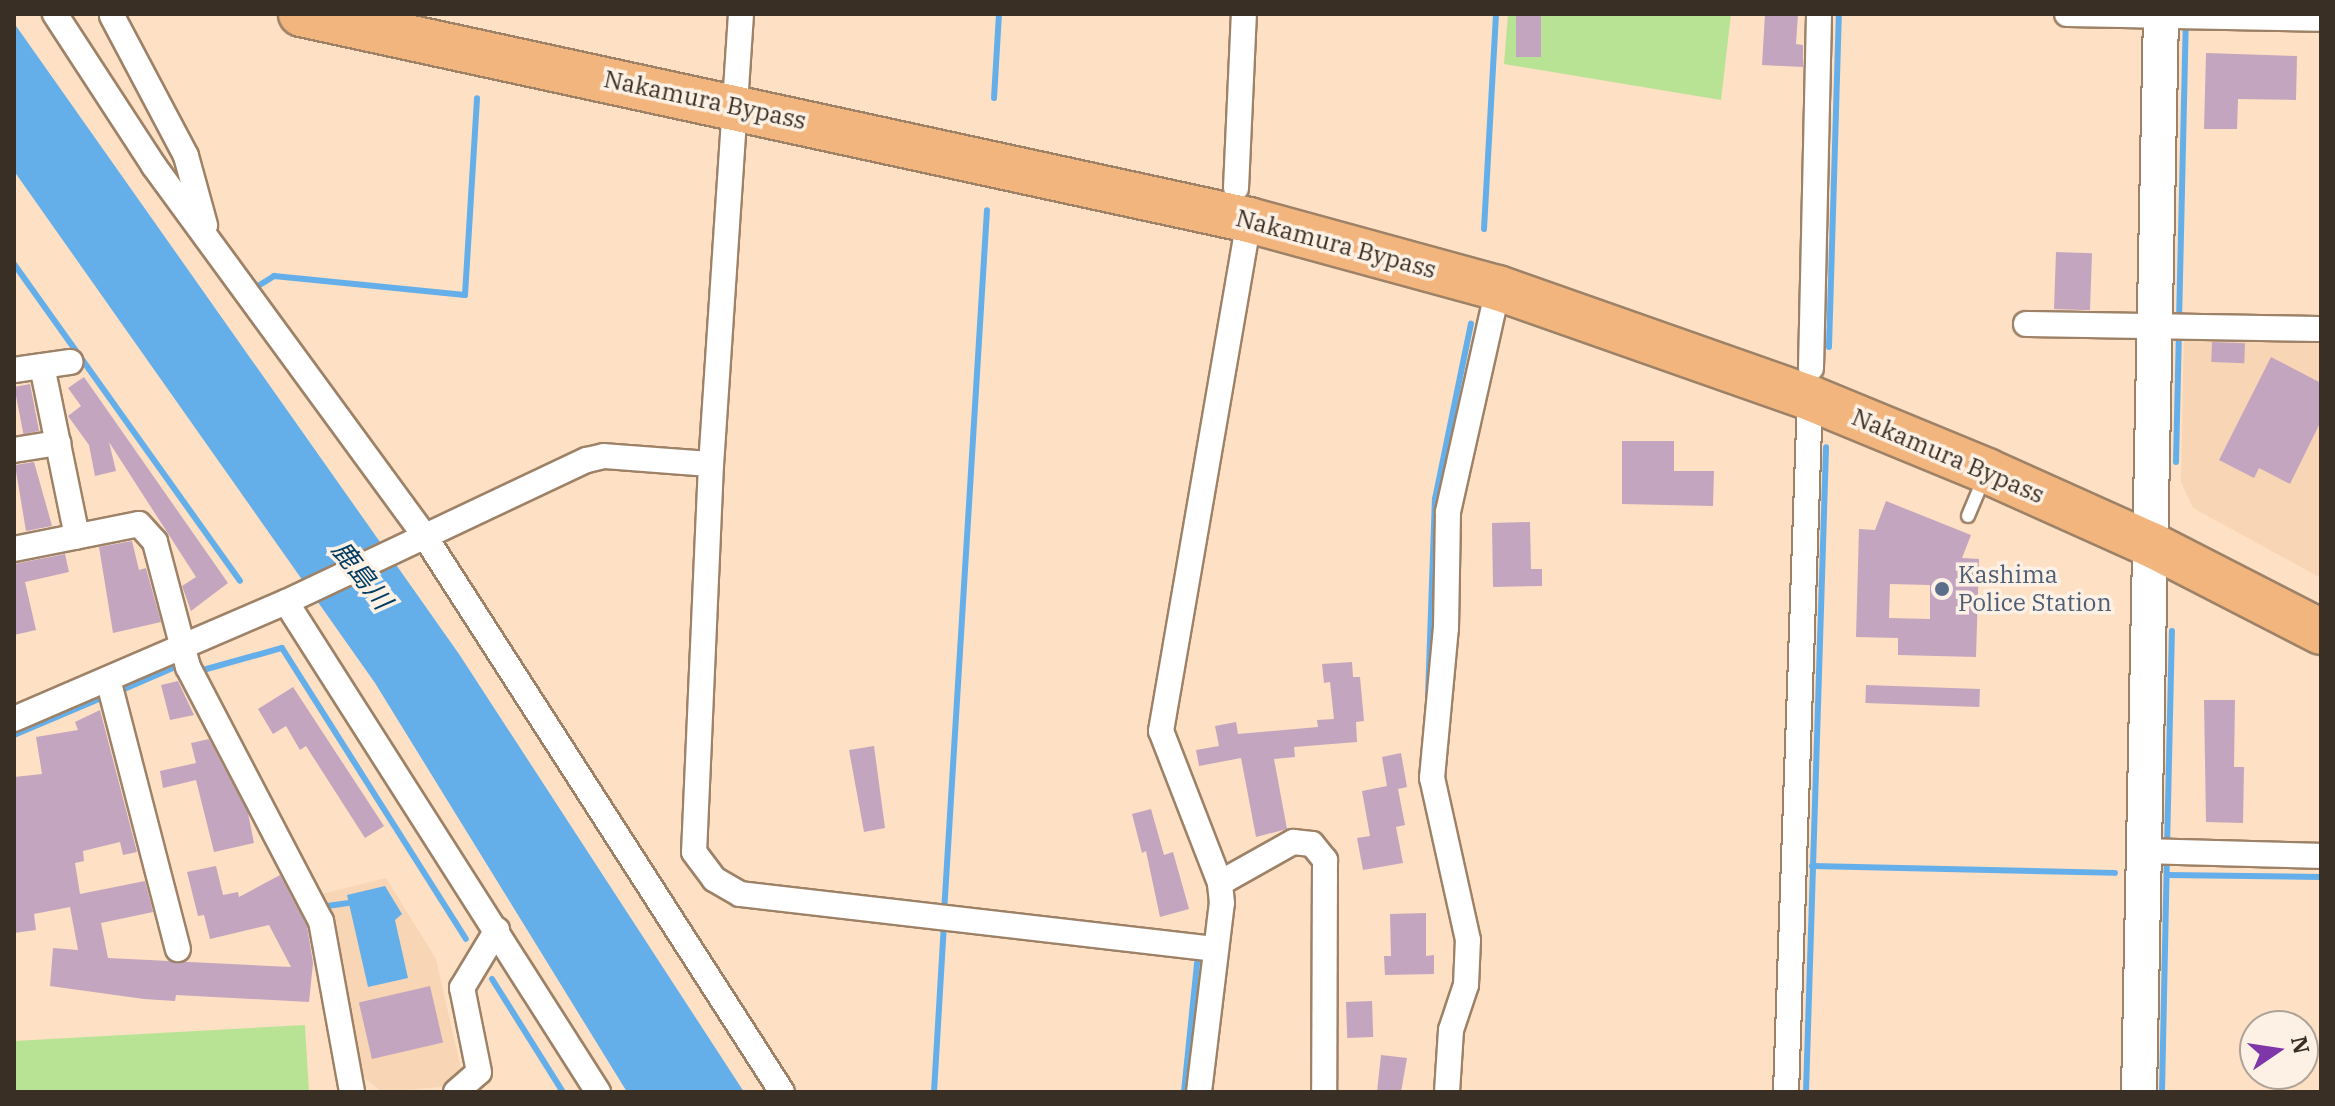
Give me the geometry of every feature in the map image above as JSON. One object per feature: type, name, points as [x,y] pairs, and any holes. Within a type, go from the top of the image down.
[{"type":"highway","name":"Nakamura Bypass","points":[[301,14],[735,94],[1496,259],[1810,383],[2038,464],[2321,632]]},
{"type":"highway","name":"Nakamura Bypass","points":[[420,14],[735,94]]},
{"type":"highway","name":"Nakamura Bypass","points":[[1242,204],[1498,288],[1810,383],[1987,471],[2152,532],[2321,607]]},
{"type":"street","points":[[55,14],[154,166],[208,235],[354,446],[424,535],[782,1092]]},
{"type":"street","points":[[741,14],[711,464],[694,852],[724,888],[740,894],[1215,949]]},
{"type":"street","points":[[1199,1092],[1220,883],[1161,731],[1242,204],[1244,14]]},
{"type":"street","points":[[1786,1092],[1819,14]]},
{"type":"street","points":[[2067,14],[2321,19]]},
{"type":"street","points":[[112,16],[186,156],[208,235]]},
{"type":"street","points":[[2139,1092],[2160,851],[2152,532],[2171,328],[2174,16]]},
{"type":"street","points":[[1447,1092],[1451,1030],[1466,985],[1468,940],[1432,778],[1446,628],[1448,512],[1498,288]]},
{"type":"street","points":[[2026,324],[2321,329]]},
{"type":"street","points":[[14,370],[70,362]]},
{"type":"street","points":[[42,366],[77,536]]},
{"type":"street","points":[[14,450],[58,443]]},
{"type":"street","points":[[14,719],[112,689],[184,658],[286,602],[587,460],[604,456],[711,464]]},
{"type":"street","points":[[14,549],[139,524],[155,542],[184,658],[321,921],[352,1092]]},
{"type":"street","points":[[286,602],[598,1092]]},
{"type":"street","points":[[112,689],[178,949]]},
{"type":"street","points":[[1220,883],[1293,842],[1312,844],[1325,860],[1324,1092]]},
{"type":"street","points":[[2160,851],[2321,856]]},
{"type":"street","points":[[456,1092],[479,1072],[462,988],[497,930]]},
{"type":"lane","points":[[1968,516],[1987,471]]},
{"type":"shaded area","points":[[2184,335],[2321,338],[2321,578],[2193,508],[2181,482]]},
{"type":"shaded area","points":[[386,878],[436,959],[462,1073],[451,1086],[382,1092],[359,1074],[322,894]]},
{"type":"green space","points":[[1508,14],[1731,14],[1721,100],[1504,64]]},
{"type":"green space","points":[[305,1025],[309,1092],[14,1092],[14,1041]]},
{"type":"water","name":"鹿島川","points":[[14,23],[459,654],[744,1092],[627,1092],[375,683],[14,171]]},
{"type":"water","points":[[385,886],[402,914],[395,920],[408,978],[368,987],[347,895]]},
{"type":"building","points":[[1516,14],[1541,14],[1541,57],[1516,57]]},
{"type":"building","points":[[1765,14],[1798,14],[1796,44],[1803,45],[1803,67],[1762,65]]},
{"type":"building","points":[[2206,53],[2297,56],[2296,100],[2238,99],[2237,129],[2204,129]]},
{"type":"building","points":[[2056,252],[2092,253],[2090,310],[2054,309]]},
{"type":"building","points":[[2212,342],[2245,343],[2244,363],[2211,362]]},
{"type":"building","points":[[2271,357],[2321,383],[2321,421],[2290,484],[2259,468],[2254,478],[2219,460]]},
{"type":"building","points":[[84,377],[228,583],[191,611],[182,586],[196,577],[109,442],[116,471],[95,476],[89,445],[68,416],[81,406],[68,388]]},
{"type":"building","points":[[30,384],[39,431],[23,434],[14,387]]},
{"type":"building","points":[[1622,441],[1674,441],[1674,471],[1714,471],[1713,506],[1622,504]]},
{"type":"building","points":[[34,462],[52,526],[26,531],[15,465]]},
{"type":"building","points":[[1886,501],[1971,535],[1962,558],[1979,559],[1976,657],[1898,655],[1898,638],[1856,637],[1859,529],[1875,530]],"holes":[[[1890,584],[1930,585],[1930,619],[1889,618]]]},
{"type":"building","points":[[1530,522],[1531,569],[1542,569],[1542,586],[1493,587],[1492,523]]},
{"type":"building","points":[[132,541],[139,570],[146,568],[161,622],[113,633],[99,547]]},
{"type":"building","points":[[65,554],[69,572],[25,582],[36,630],[14,635],[14,564]]},
{"type":"building","points":[[1352,662],[1353,677],[1360,677],[1364,721],[1356,722],[1357,742],[1294,747],[1295,757],[1274,759],[1287,829],[1256,837],[1241,758],[1199,766],[1196,750],[1219,746],[1215,726],[1236,722],[1238,734],[1318,727],[1317,720],[1334,719],[1330,682],[1324,683],[1322,664]]},
{"type":"building","points":[[178,681],[194,715],[170,720],[161,685]]},
{"type":"building","points":[[1866,685],[1980,689],[1979,707],[1865,703]]},
{"type":"building","points":[[293,687],[384,826],[365,838],[306,746],[300,750],[286,726],[273,734],[258,709]]},
{"type":"building","points":[[2204,700],[2235,700],[2234,767],[2244,767],[2243,823],[2206,822]]},
{"type":"building","points":[[100,710],[137,852],[123,855],[120,842],[83,851],[84,861],[75,863],[80,894],[145,881],[153,912],[101,923],[108,958],[291,967],[269,925],[210,939],[204,915],[198,916],[187,872],[216,866],[223,895],[238,892],[239,897],[280,875],[307,926],[313,963],[309,1002],[176,995],[175,1001],[50,986],[53,948],[78,950],[70,907],[34,914],[36,930],[14,933],[14,777],[42,774],[36,737],[78,730],[75,722]]},
{"type":"building","points":[[209,739],[248,813],[254,843],[214,852],[196,780],[163,788],[160,771],[196,763],[191,743]]},
{"type":"building","points":[[874,746],[885,828],[864,832],[849,750]]},
{"type":"building","points":[[1401,753],[1407,787],[1398,789],[1405,825],[1396,827],[1403,863],[1363,870],[1357,838],[1370,836],[1362,791],[1387,786],[1382,757]]},
{"type":"building","points":[[1151,809],[1164,855],[1173,852],[1189,909],[1160,917],[1146,851],[1142,853],[1132,814]]},
{"type":"building","points":[[1426,913],[1426,956],[1434,955],[1434,974],[1385,975],[1384,956],[1391,956],[1390,914]]},
{"type":"building","points":[[430,986],[443,1043],[372,1059],[359,1002]]},
{"type":"building","points":[[1372,1001],[1373,1037],[1347,1038],[1346,1002]]},
{"type":"building","points":[[1381,1055],[1407,1058],[1401,1092],[1377,1092]]},
{"type":"waterway","points":[[994,98],[999,14]]},
{"type":"waterway","points":[[1484,229],[1496,14]]},
{"type":"waterway","points":[[1829,347],[1839,14]]},
{"type":"waterway","points":[[2179,322],[2186,22]]},
{"type":"waterway","points":[[258,286],[274,276],[465,295],[477,98]]},
{"type":"waterway","points":[[944,913],[987,210]]},
{"type":"waterway","points":[[14,264],[240,581]]},
{"type":"waterway","points":[[1428,697],[1435,499],[1471,324]]},
{"type":"waterway","points":[[2176,462],[2179,334]]},
{"type":"waterway","points":[[1806,1092],[1826,447]]},
{"type":"waterway","points":[[2167,848],[2172,631]]},
{"type":"waterway","points":[[194,659],[203,670],[282,648],[466,939]]},
{"type":"waterway","points":[[117,692],[180,665]]},
{"type":"waterway","points":[[14,735],[106,696]]},
{"type":"waterway","points":[[2162,1092],[2167,859]]},
{"type":"waterway","points":[[1812,866],[2115,873]]},
{"type":"waterway","points":[[2167,875],[2321,877]]},
{"type":"waterway","points":[[320,907],[355,902]]},
{"type":"waterway","points":[[934,1092],[944,924]]},
{"type":"waterway","points":[[1184,1092],[1197,963]]},
{"type":"waterway","points":[[492,979],[563,1092]]},
{"type":"place","name":"Kashima Police Station","points":[[1942,589]]}]
